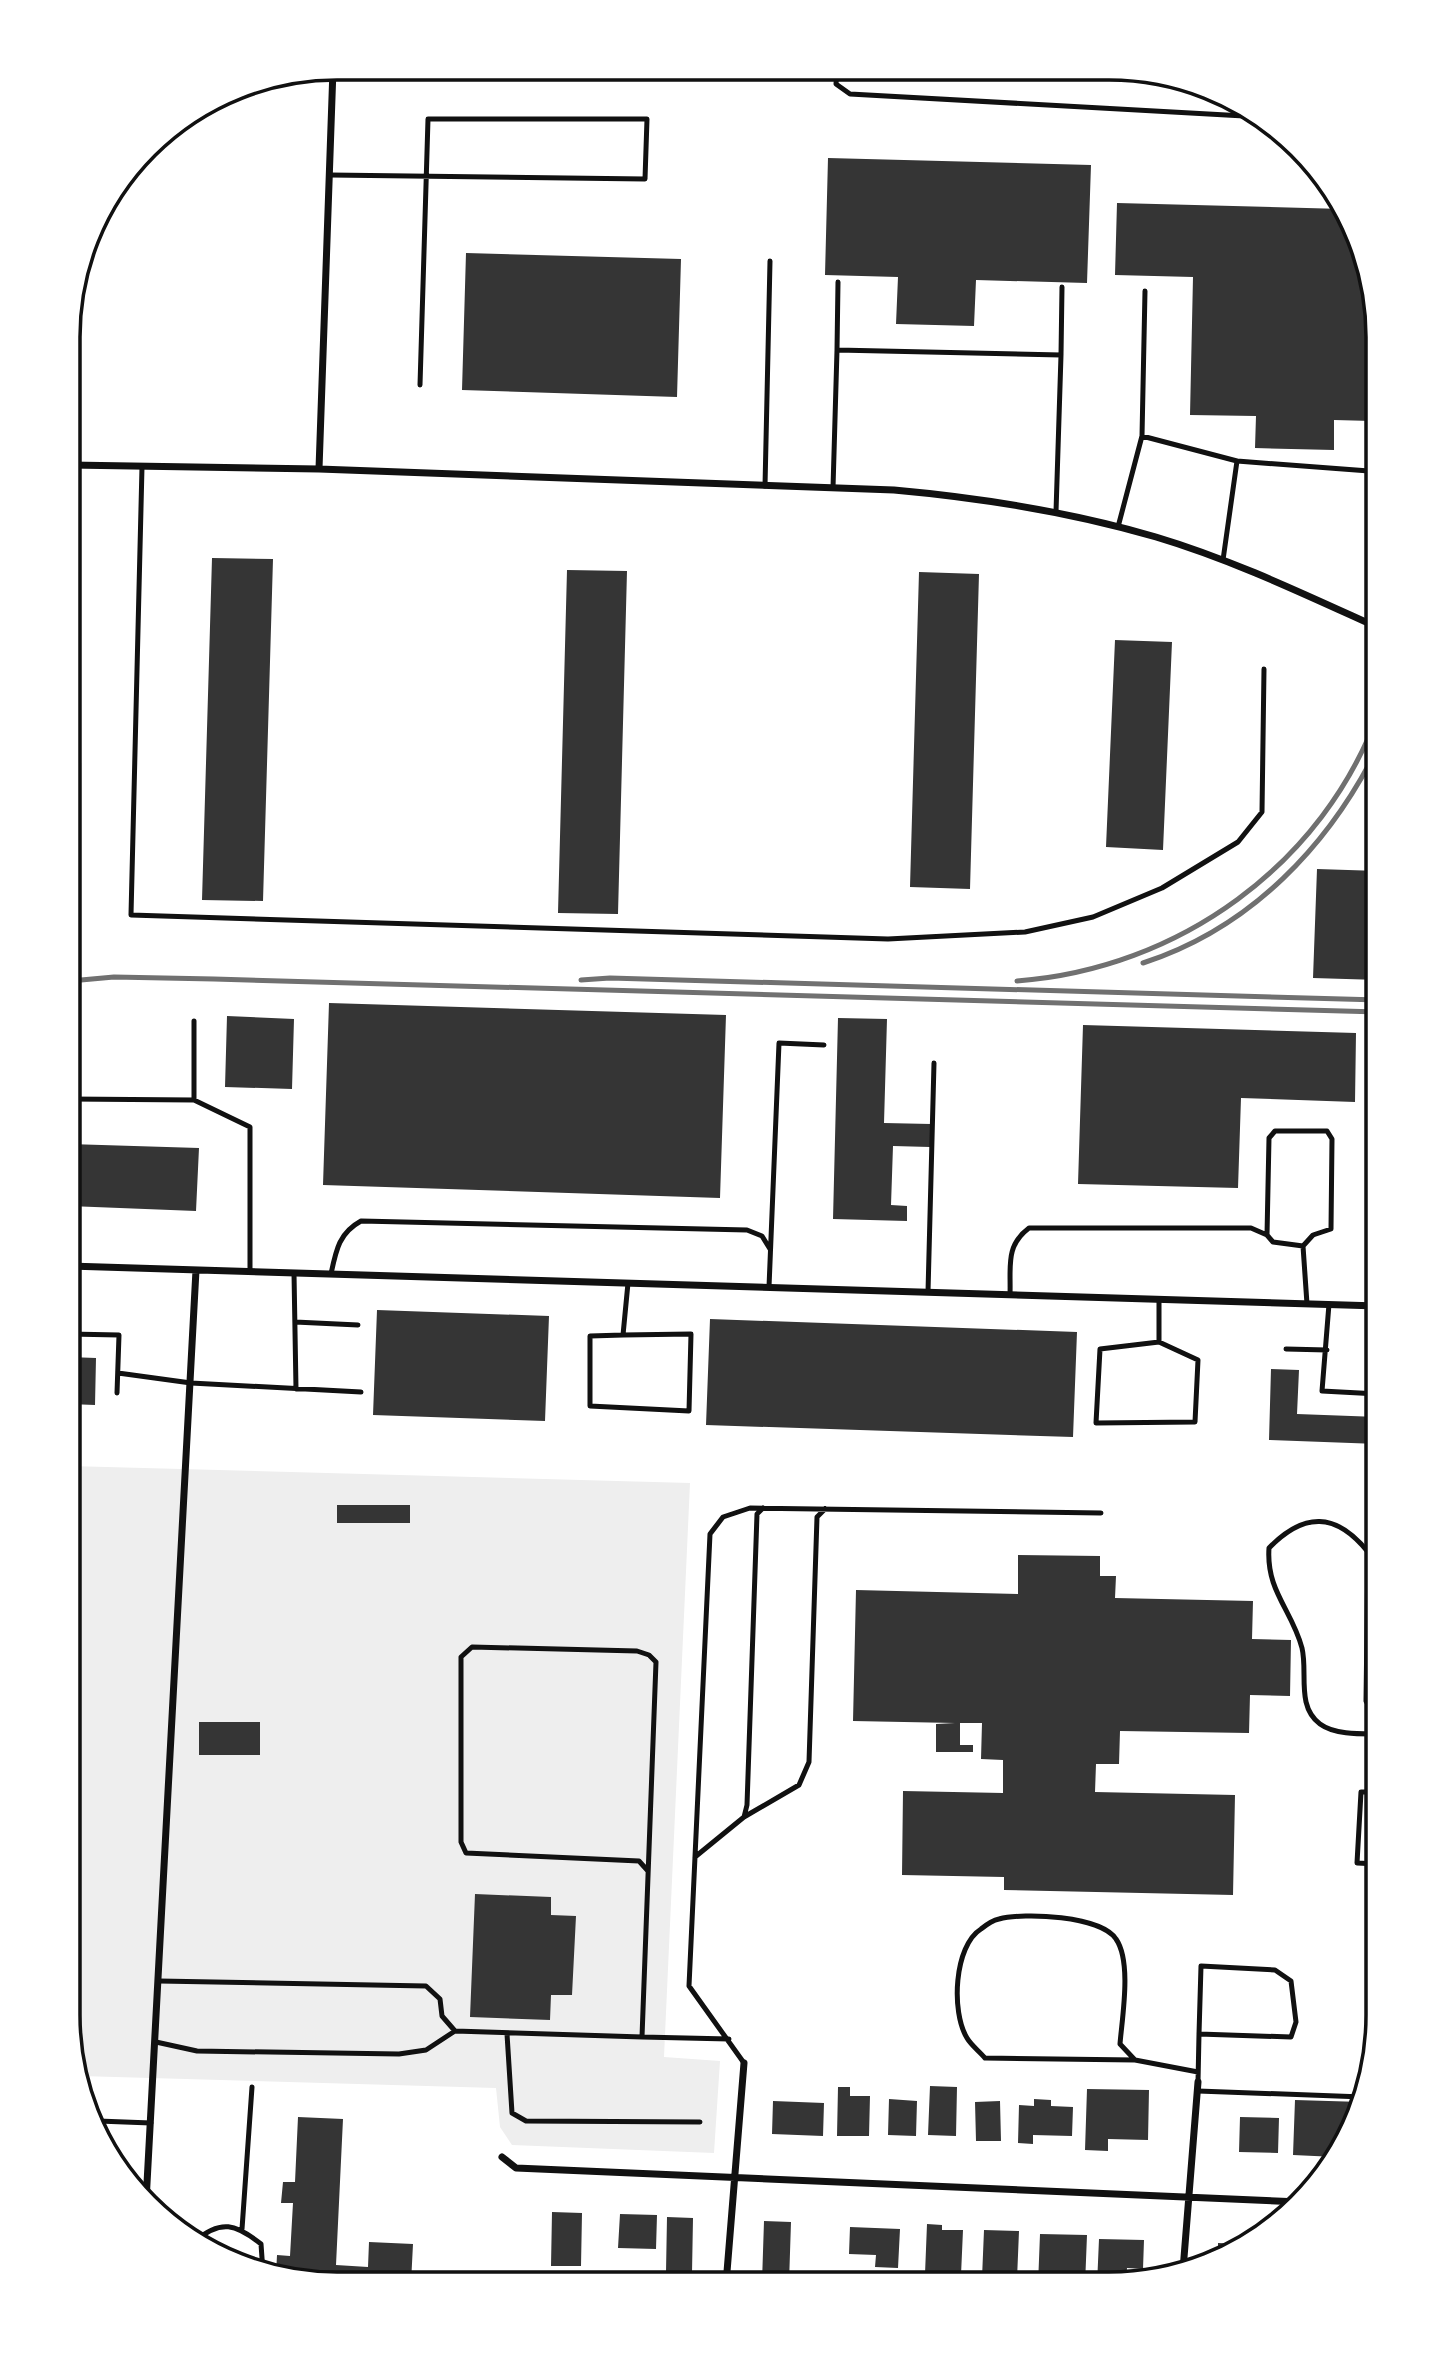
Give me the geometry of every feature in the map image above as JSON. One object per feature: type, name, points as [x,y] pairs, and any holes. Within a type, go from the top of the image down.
[{"type":"street","points":[[319,469],[333,80]]},
{"type":"street","points":[[80,465],[319,469],[833,488],[975,498],[1056,512],[1118,527],[1223,560],[1366,622]]},
{"type":"street","points":[[80,1266],[1366,1306]]},
{"type":"street","points":[[147,2188],[196,1270]]},
{"type":"street","points":[[727,2272],[744,2063]]},
{"type":"street","points":[[1184,2262],[1198,2082]]},
{"type":"street","points":[[502,2157],[516,2168],[1287,2201]]},
{"type":"lane","points":[[836,80],[836,84],[850,94],[1239,116]]},
{"type":"lane","points":[[330,175],[426,176],[645,179],[647,119],[428,119],[426,176],[421,385]]},
{"type":"lane","points":[[765,486],[770,261]]},
{"type":"lane","points":[[833,488],[838,282]]},
{"type":"lane","points":[[1056,512],[1062,287]]},
{"type":"lane","points":[[1118,527],[1142,436],[1145,291]]},
{"type":"lane","points":[[836,350],[1061,355]]},
{"type":"lane","points":[[1142,436],[1237,461],[1366,471]]},
{"type":"lane","points":[[1223,560],[1237,461]]},
{"type":"lane","points":[[142,467],[131,915],[888,939],[1025,932],[1094,917],[1162,888],[1238,842],[1262,812],[1264,669]]},
{"type":"lane","points":[[194,1021],[194,1100]]},
{"type":"lane","points":[[769,1287],[779,1043],[824,1045]]},
{"type":"lane","points":[[928,1292],[934,1063]]},
{"type":"lane","points":[[80,1099],[194,1100],[250,1127],[250,1271]]},
{"type":"lane","points":[[1267,1236],[1269,1138],[1275,1131],[1327,1131],[1332,1139],[1331,1229],[1313,1236],[1303,1246],[1307,1304]]},
{"type":"lane","points":[[331,1274],[337,1246],[347,1228],[361,1221],[747,1230],[762,1236],[770,1249]]},
{"type":"lane","points":[[1010,1295],[1011,1251],[1016,1237],[1029,1228],[1251,1228],[1273,1242],[1303,1246]]},
{"type":"lane","points":[[294,1273],[296,1389]]},
{"type":"lane","points":[[623,1335],[628,1283]]},
{"type":"lane","points":[[1159,1299],[1159,1342]]},
{"type":"lane","points":[[1329,1304],[1322,1391],[1366,1393]]},
{"type":"lane","points":[[295,1322],[358,1325]]},
{"type":"lane","points":[[80,1334],[119,1335],[117,1393]]},
{"type":"lane","points":[[691,1334],[689,1411],[590,1406],[590,1336],[623,1335],[691,1334]]},
{"type":"lane","points":[[1159,1342],[1198,1360],[1195,1422],[1096,1423],[1100,1349],[1159,1342]]},
{"type":"lane","points":[[1286,1349],[1327,1350]]},
{"type":"lane","points":[[118,1373],[191,1383],[361,1392]]},
{"type":"lane","points":[[744,2063],[689,1986],[710,1534],[723,1517],[750,1508],[1101,1513]]},
{"type":"lane","points":[[744,1817],[747,1805],[757,1514],[763,1508]]},
{"type":"lane","points":[[695,1857],[744,1817],[799,1784],[809,1762],[817,1517],[825,1509]]},
{"type":"lane","points":[[1366,1550],[1342,1527],[1318,1521],[1299,1523],[1269,1548],[1268,1569],[1303,1651],[1308,1709],[1321,1725],[1351,1734],[1366,1734]]},
{"type":"lane","points":[[642,2037],[656,1662],[649,1655],[637,1651],[472,1647],[461,1657],[461,1842],[466,1853],[639,1861],[648,1871]]},
{"type":"lane","points":[[1366,1792],[1361,1792],[1357,1863],[1366,1863]]},
{"type":"lane","points":[[1135,2060],[1120,2044],[1124,1966],[1116,1939],[1093,1922],[1070,1917],[1000,1918],[978,1930],[963,1951],[957,1992],[966,2036],[985,2058],[1135,2060],[1198,2073]]},
{"type":"lane","points":[[1198,2082],[1199,2034],[1201,1966],[1275,1970],[1291,1981],[1296,2022],[1291,2037],[1199,2034]]},
{"type":"lane","points":[[159,1981],[426,1986],[440,1999],[442,2016],[455,2031]]},
{"type":"lane","points":[[156,2042],[197,2051],[398,2054],[426,2050],[455,2031],[729,2039]]},
{"type":"lane","points":[[507,2034],[512,2113],[526,2121],[700,2122]]},
{"type":"lane","points":[[242,2228],[252,2087]]},
{"type":"lane","points":[[1198,2091],[1354,2096]]},
{"type":"lane","points":[[103,2121],[151,2123]]},
{"type":"lane","points":[[203,2234],[223,2225],[242,2228],[261,2244],[262,2261]]},
{"type":"shaded area","points":[[80,1466],[690,1483],[664,2057],[720,2061],[714,2153],[512,2145],[500,2127],[496,2088],[88,2076],[80,2015]]},
{"type":"building","points":[[828,158],[1091,165],[1087,283],[976,280],[974,326],[896,324],[898,277],[825,275]]},
{"type":"building","points":[[1117,203],[1332,209],[1347,239],[1362,288],[1366,321],[1366,421],[1334,420],[1334,450],[1255,448],[1256,416],[1190,415],[1193,277],[1115,275]]},
{"type":"building","points":[[466,253],[681,259],[677,397],[462,390]]},
{"type":"building","points":[[212,558],[273,559],[263,901],[202,900]]},
{"type":"building","points":[[567,570],[627,571],[618,914],[558,913]]},
{"type":"building","points":[[919,572],[979,574],[970,889],[910,887]]},
{"type":"building","points":[[1115,640],[1172,642],[1163,850],[1106,847]]},
{"type":"building","points":[[1317,869],[1366,871],[1366,980],[1313,978]]},
{"type":"building","points":[[329,1003],[726,1015],[720,1198],[323,1185]]},
{"type":"building","points":[[227,1016],[294,1019],[292,1089],[225,1087]]},
{"type":"building","points":[[838,1018],[887,1019],[884,1123],[931,1124],[930,1147],[893,1146],[891,1205],[907,1206],[907,1221],[833,1219]]},
{"type":"building","points":[[1083,1025],[1356,1033],[1355,1102],[1241,1098],[1238,1188],[1078,1184]]},
{"type":"building","points":[[80,1144],[199,1148],[196,1211],[80,1206]]},
{"type":"building","points":[[377,1310],[549,1316],[545,1421],[373,1415]]},
{"type":"building","points":[[710,1319],[1077,1332],[1073,1437],[706,1425]]},
{"type":"building","points":[[80,1357],[96,1358],[95,1405],[80,1404]]},
{"type":"building","points":[[1271,1369],[1299,1370],[1297,1414],[1366,1417],[1366,1444],[1269,1440]]},
{"type":"building","points":[[337,1505],[410,1505],[410,1523],[337,1523]]},
{"type":"building","points":[[1018,1555],[1100,1556],[1100,1576],[1116,1576],[1115,1598],[1253,1601],[1252,1639],[1291,1640],[1290,1696],[1250,1695],[1249,1733],[1120,1731],[1119,1764],[1096,1764],[1095,1792],[1235,1795],[1233,1895],[1004,1890],[1004,1877],[902,1875],[903,1791],[1003,1793],[1003,1760],[981,1759],[982,1723],[960,1723],[960,1745],[973,1745],[973,1752],[936,1752],[936,1724],[955,1723],[853,1721],[856,1590],[1018,1594]]},
{"type":"building","points":[[199,1722],[260,1722],[260,1755],[199,1755]]},
{"type":"building","points":[[475,1894],[551,1897],[551,1915],[576,1916],[572,1995],[551,1995],[550,2020],[470,2017]]},
{"type":"building","points":[[930,2086],[957,2087],[956,2136],[928,2135]]},
{"type":"building","points":[[838,2087],[850,2087],[850,2096],[870,2096],[869,2136],[837,2136]]},
{"type":"building","points":[[1087,2089],[1149,2090],[1148,2140],[1108,2139],[1108,2151],[1085,2150]]},
{"type":"building","points":[[889,2099],[917,2101],[916,2136],[888,2135]]},
{"type":"building","points":[[1034,2099],[1051,2100],[1051,2106],[1073,2107],[1072,2136],[1033,2135],[1033,2144],[1018,2143],[1019,2105],[1034,2106]]},
{"type":"building","points":[[1295,2100],[1352,2102],[1324,2156],[1293,2155]]},
{"type":"building","points":[[773,2101],[824,2103],[823,2136],[772,2134]]},
{"type":"building","points":[[1000,2101],[1001,2141],[976,2141],[975,2102]]},
{"type":"building","points":[[298,2117],[343,2119],[336,2265],[368,2267],[369,2242],[413,2244],[412,2272],[321,2272],[276,2265],[277,2255],[290,2256],[293,2203],[281,2203],[283,2182],[295,2182]]},
{"type":"building","points":[[1240,2117],[1279,2118],[1278,2153],[1239,2152]]},
{"type":"building","points":[[552,2212],[582,2213],[581,2266],[551,2266]]},
{"type":"building","points":[[620,2214],[657,2215],[656,2249],[618,2248]]},
{"type":"building","points":[[667,2217],[693,2218],[692,2272],[666,2272]]},
{"type":"building","points":[[764,2221],[791,2222],[789,2272],[762,2272]]},
{"type":"building","points":[[927,2224],[942,2225],[942,2230],[963,2230],[961,2272],[925,2272]]},
{"type":"building","points":[[850,2227],[900,2229],[898,2268],[875,2267],[876,2255],[849,2254]]},
{"type":"building","points":[[984,2230],[1019,2231],[1017,2272],[982,2272]]},
{"type":"building","points":[[1040,2234],[1087,2235],[1086,2272],[1039,2272]]},
{"type":"building","points":[[1099,2239],[1144,2240],[1143,2269],[1098,2272]]},
{"type":"railway","points":[[1017,981],[1077,972],[1134,955],[1188,931],[1238,899],[1283,861],[1322,816],[1354,766],[1366,740]]},
{"type":"railway","points":[[1143,963],[1182,948],[1219,928],[1252,905],[1311,849],[1337,816],[1366,769]]},
{"type":"railway","points":[[80,980],[114,977],[214,979],[1366,1012]]},
{"type":"railway","points":[[581,980],[610,978],[1366,1000]]}]
